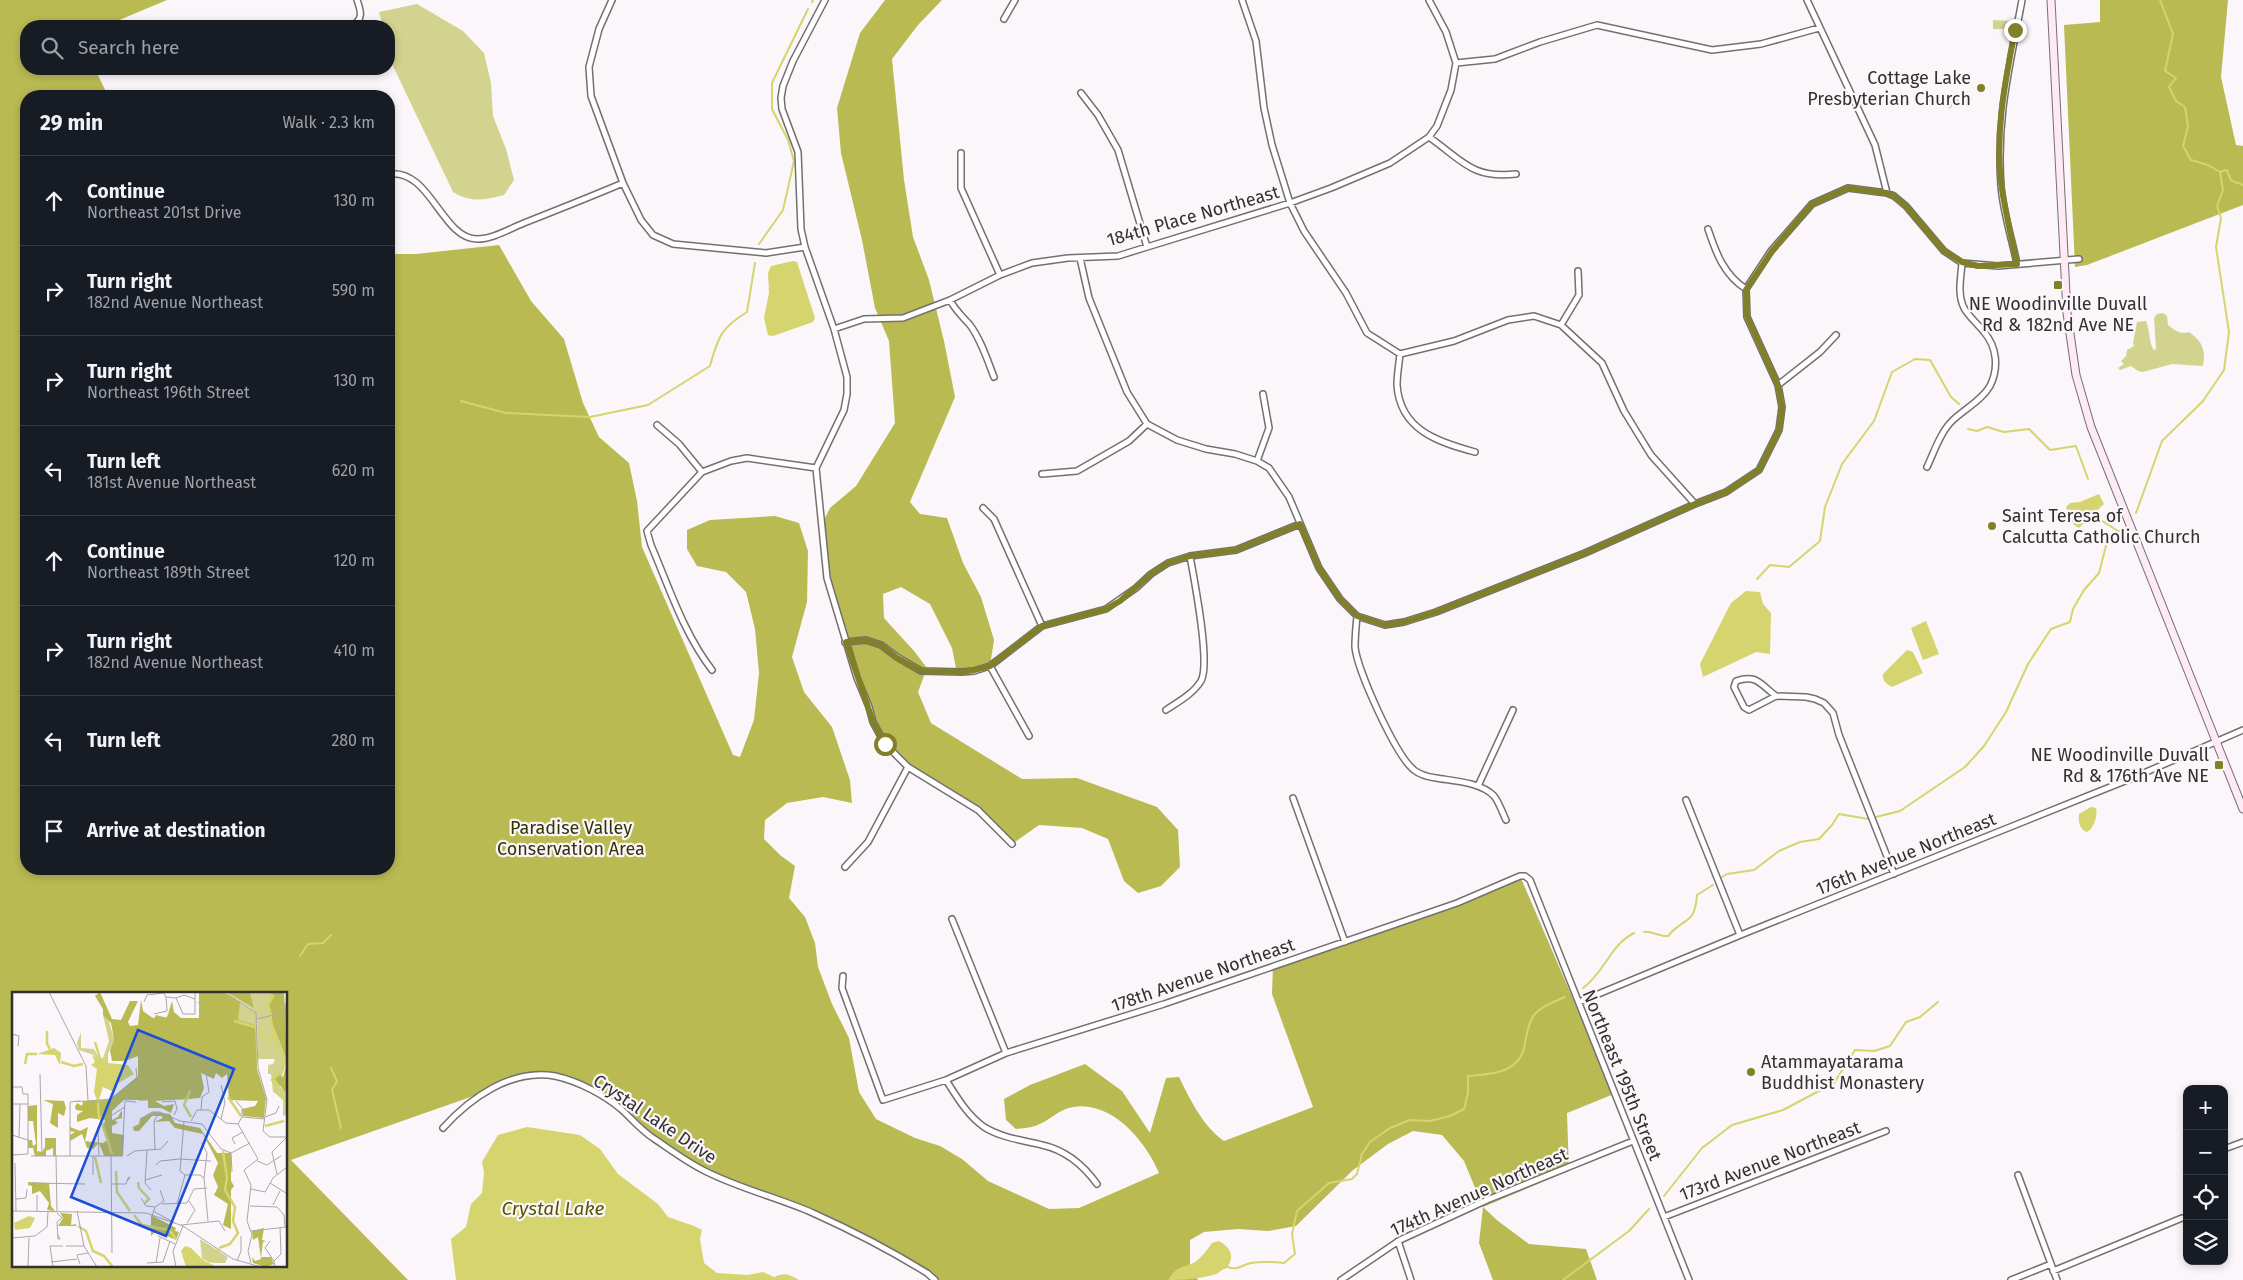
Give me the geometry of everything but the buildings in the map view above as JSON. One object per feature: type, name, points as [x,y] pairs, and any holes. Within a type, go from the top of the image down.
[{"type":"main road","points":[[2051,0],[2070,343],[2081,397],[2091,428],[2243,809]]},
{"type":"street","points":[[357,0],[361,12],[359,20]]},
{"type":"street","points":[[612,0],[599,29],[589,66],[591,96],[623,183],[641,220],[653,235],[673,244],[766,253],[805,247]]},
{"type":"street","points":[[825,0],[788,73],[783,86],[782,109],[798,152],[800,229],[834,329],[847,377],[847,394],[844,410],[816,468],[827,578],[873,722],[885,744],[908,767],[978,810],[996,825],[1012,844]]},
{"type":"street","points":[[1004,18],[1015,0]]},
{"type":"street","points":[[1242,0],[1256,41],[1264,108],[1272,145],[1290,203],[1304,231],[1346,293],[1367,333],[1400,354],[1454,341],[1508,320],[1534,316],[1561,325],[1602,363],[1624,411],[1651,454],[1695,504]]},
{"type":"street","points":[[1429,0],[1446,32],[1456,63],[1450,90],[1429,137],[1475,172],[1490,175],[1516,174]]},
{"type":"street","points":[[1807,0],[1875,145],[1887,193]]},
{"type":"street","points":[[2017,264],[2002,188],[2000,130],[2002,100],[2022,0]]},
{"type":"street","points":[[1456,63],[1495,59],[1540,42],[1597,25],[1712,50],[1761,44],[1819,28]]},
{"type":"street","points":[[1081,93],[1098,116],[1118,150],[1148,247]]},
{"type":"street","name":"184th Place Northeast","points":[[834,329],[864,319],[903,318],[950,300],[1000,275],[1032,263],[1118,256],[1290,203],[1374,171],[1390,163],[1429,137]]},
{"type":"street","points":[[961,153],[962,188],[1000,275]]},
{"type":"street","points":[[395,173],[409,176],[425,191],[446,220],[457,230],[476,239],[498,234],[623,183]]},
{"type":"street","points":[[1080,258],[1089,298],[1127,392],[1147,424],[1177,440],[1257,460],[1269,468],[1290,497],[1319,568],[1340,599],[1357,616],[1385,625],[1404,622],[1436,612],[1585,553],[1726,492],[1759,470],[1779,430],[1782,408],[1778,385],[1747,316],[1746,290],[1772,251],[1812,204],[1848,188],[1887,193],[1906,206],[1944,251],[1962,262],[1978,266],[2078,259]]},
{"type":"street","points":[[1708,229],[1713,246],[1725,270],[1733,281],[1746,290]]},
{"type":"street","points":[[1926,466],[1948,425],[1982,396],[1994,374],[1996,359],[1993,346],[1986,333],[1969,315],[1961,298],[1962,262]]},
{"type":"street","points":[[1561,325],[1578,295],[1578,271]]},
{"type":"street","points":[[950,300],[956,312],[970,326],[979,340],[994,376]]},
{"type":"street","points":[[1778,385],[1820,352],[1836,335]]},
{"type":"street","points":[[1400,354],[1397,384],[1408,417],[1417,427],[1434,439],[1475,452]]},
{"type":"street","points":[[1257,460],[1269,428],[1262,394]]},
{"type":"street","points":[[1042,474],[1077,471],[1129,441],[1147,424]]},
{"type":"street","points":[[657,425],[679,444],[702,472]]},
{"type":"street","points":[[712,670],[699,654],[651,545],[648,531],[702,472],[731,461],[747,458],[816,468]]},
{"type":"street","points":[[984,508],[994,519],[1042,626]]},
{"type":"street","points":[[846,642],[866,640],[881,645],[897,658],[921,671],[962,672],[990,666],[1042,626],[1106,609],[1120,601],[1156,570],[1168,563],[1190,556],[1236,550],[1300,524]]},
{"type":"street","points":[[1166,710],[1193,690],[1204,674],[1197,598],[1190,556]]},
{"type":"street","points":[[1357,616],[1356,647],[1360,666],[1377,709],[1403,756],[1414,770],[1426,776],[1478,786],[1495,797],[1506,820]]},
{"type":"street","points":[[990,666],[1029,736]]},
{"type":"street","points":[[1776,696],[1753,678],[1748,677],[1736,681],[1734,687],[1744,707],[1749,710],[1776,696],[1806,697],[1824,703],[1833,713],[1839,735],[1894,874]]},
{"type":"street","points":[[1478,786],[1513,710]]},
{"type":"street","name":"176th Avenue Northeast","points":[[1579,1002],[1740,935],[2217,743],[2243,730]]},
{"type":"street","points":[[845,867],[868,842],[908,767]]},
{"type":"street","points":[[1293,798],[1345,942]]},
{"type":"street","points":[[1686,800],[1740,935]]},
{"type":"street","name":"178th Avenue Northeast","points":[[843,976],[842,988],[883,1100],[946,1080],[1006,1053],[1155,1007],[1457,903],[1520,876],[1525,876],[1530,880]]},
{"type":"street","name":"Northeast 195th Street","points":[[1530,880],[1689,1280]]},
{"type":"street","points":[[952,919],[1006,1053]]},
{"type":"street","name":"Crystal Lake Drive","points":[[443,1128],[457,1112],[482,1093],[503,1083],[530,1076],[555,1076],[591,1089],[622,1110],[638,1127],[679,1156],[707,1172],[813,1213],[871,1239],[927,1273],[935,1280]]},
{"type":"street","points":[[946,1080],[972,1117],[985,1127],[1005,1136],[1056,1150],[1082,1166],[1097,1184]]},
{"type":"street","name":"173rd Avenue Northeast","points":[[1664,1218],[1886,1131]]},
{"type":"street","name":"174th Avenue Northeast","points":[[1341,1280],[1398,1241],[1487,1200],[1633,1141]]},
{"type":"street","points":[[2228,1148],[2243,1142]]},
{"type":"street","points":[[2018,1175],[2056,1280]]},
{"type":"street","points":[[2053,1271],[2182,1218]]},
{"type":"street","points":[[1398,1241],[1411,1280]]},
{"type":"street","points":[[2012,1280],[2050,1264]]},
{"type":"green space","name":"Paradise Valley Conservation Area","points":[[0,0],[167,0],[119,20],[20,20],[20,75],[98,75],[105,90],[20,90],[20,875],[395,875],[395,254],[416,254],[499,245],[531,301],[564,339],[583,403],[599,437],[629,463],[637,501],[642,547],[733,755],[740,757],[754,720],[759,673],[755,629],[746,592],[726,572],[697,566],[687,549],[687,530],[710,520],[775,516],[799,523],[808,551],[807,602],[792,657],[804,692],[832,727],[850,780],[852,803],[823,797],[787,803],[765,820],[764,839],[780,855],[795,866],[789,898],[805,917],[815,943],[818,967],[832,1004],[849,1038],[859,1092],[876,1119],[915,1138],[940,1146],[962,1159],[988,1181],[1049,1209],[1079,1208],[1159,1173],[1145,1148],[1125,1125],[1113,1116],[1101,1110],[1087,1107],[1068,1108],[1040,1124],[1016,1129],[1006,1120],[1004,1099],[1030,1085],[1085,1064],[1122,1091],[1150,1133],[1166,1078],[1179,1077],[1203,1120],[1224,1141],[1313,1107],[1272,994],[1273,964],[1457,903],[1520,876],[1614,1094],[1567,1113],[1569,1171],[1483,1207],[1464,1161],[1442,1135],[1413,1131],[1388,1144],[1353,1170],[1296,1226],[1268,1231],[1238,1229],[1204,1232],[1190,1240],[1190,1264],[1198,1280],[937,1280],[871,1239],[707,1172],[638,1127],[622,1110],[591,1089],[555,1076],[530,1077],[503,1083],[482,1093],[291,1160],[408,1280],[0,1280]]},
{"type":"green space","points":[[885,0],[942,0],[918,25],[892,59],[904,180],[913,237],[929,280],[955,397],[910,502],[920,514],[947,518],[963,563],[981,597],[994,640],[990,666],[974,671],[956,668],[952,648],[930,604],[901,587],[883,594],[884,618],[927,668],[918,692],[931,723],[1022,779],[1077,778],[1157,807],[1178,830],[1180,867],[1161,886],[1138,893],[1124,881],[1108,839],[1082,828],[1039,825],[1012,844],[978,810],[908,767],[885,744],[857,678],[827,578],[822,524],[830,508],[856,486],[895,423],[889,341],[875,308],[862,240],[841,153],[837,108],[860,33]]},
{"type":"green space","points":[[2100,0],[2228,0],[2221,77],[2236,145],[2243,146],[2243,205],[2087,265],[2075,267],[2064,25],[2100,22]]},
{"type":"green space","points":[[417,4],[463,31],[484,53],[491,83],[493,116],[506,149],[514,180],[504,195],[478,200],[466,198],[453,192],[395,70],[395,20],[381,20],[379,12]]},
{"type":"green space","points":[[1993,20],[2010,21],[2010,29],[1993,29]]},
{"type":"green space","points":[[1955,94],[1959,101],[1949,109],[1945,98]]},
{"type":"green space","points":[[2163,313],[2167,316],[2170,327],[2180,332],[2189,332],[2200,342],[2204,355],[2203,366],[2172,364],[2143,372],[2131,366],[2120,370],[2118,368],[2124,364],[2121,361],[2126,356],[2127,350],[2134,346],[2137,322],[2146,321],[2151,344],[2154,350],[2156,349],[2154,318],[2157,314]]},
{"type":"green space","points":[[1483,1207],[1498,1221],[1529,1244],[1586,1249],[1597,1280],[1493,1280],[1479,1243]]},
{"type":"water","points":[[793,261],[797,262],[815,318],[813,322],[773,336],[768,335],[764,318],[769,293],[768,273],[771,266]]},
{"type":"water","points":[[2099,494],[2104,504],[2079,528],[2074,525],[2066,507],[2070,503],[2080,502]]},
{"type":"water","points":[[1746,591],[1760,592],[1763,604],[1771,613],[1770,654],[1756,652],[1703,677],[1700,664],[1731,603]]},
{"type":"water","points":[[1926,621],[1939,654],[1923,660],[1911,628]]},
{"type":"water","points":[[1907,650],[1913,652],[1923,673],[1892,687],[1884,680],[1883,674]]},
{"type":"water","points":[[2091,807],[2096,808],[2096,818],[2092,828],[2087,832],[2080,825],[2079,814]]},
{"type":"water","name":"Crystal Lake","points":[[527,1127],[580,1135],[600,1149],[618,1174],[658,1204],[668,1217],[702,1230],[700,1239],[704,1263],[717,1273],[748,1275],[763,1272],[774,1277],[787,1274],[799,1280],[456,1280],[451,1239],[466,1227],[471,1204],[482,1193],[484,1173],[482,1162],[498,1135]]},
{"type":"water","points":[[1219,1241],[1229,1249],[1231,1260],[1227,1268],[1208,1276],[1168,1280],[1177,1270],[1195,1262],[1212,1243]]},
{"type":"waterway","points":[[2136,513],[2162,441],[2203,401],[2224,370],[2229,332],[2216,247],[2221,218],[2217,206],[2223,190],[2220,172],[2208,165],[2191,160],[2183,146],[2188,126],[2185,107],[2176,101],[2169,87],[2176,78],[2165,71],[2173,34],[2160,0]]},
{"type":"waterway","points":[[759,244],[783,210],[794,161],[788,140],[772,109],[772,83],[808,9]]},
{"type":"waterway","points":[[2220,172],[2227,170],[2232,181],[2243,185]]},
{"type":"waterway","points":[[461,401],[506,413],[590,417],[648,405],[710,366],[718,340],[726,328],[747,312],[755,263]]},
{"type":"waterway","points":[[1757,579],[1770,565],[1789,567],[1820,541],[1825,507],[1842,464],[1874,421],[1892,372],[1915,359],[1930,360],[1951,397],[1959,404]]},
{"type":"waterway","points":[[1968,429],[1977,431],[1987,427],[2004,432],[2029,429],[2050,450],[2076,446],[2088,479]]},
{"type":"waterway","points":[[2099,519],[2118,531]]},
{"type":"waterway","points":[[1722,877],[1727,874],[1754,870],[1779,851],[1800,842],[1819,839],[1839,814],[1868,819],[1900,811],[1965,767],[1984,746],[2006,712],[2028,664],[2051,629],[2070,622],[2073,609],[2084,590],[2099,573],[2108,538],[2122,529]]},
{"type":"waterway","points":[[1644,932],[1668,936],[1691,916],[1696,905],[1697,895],[1713,885]]},
{"type":"waterway","points":[[1583,988],[1591,982],[1619,944],[1634,933]]},
{"type":"waterway","points":[[300,956],[308,944],[323,943],[331,935]]},
{"type":"waterway","points":[[1228,1267],[1237,1268],[1259,1262],[1284,1263],[1295,1254],[1292,1234],[1297,1211],[1329,1183],[1352,1179],[1357,1174],[1362,1154],[1370,1142],[1390,1128],[1410,1120],[1430,1121],[1450,1116],[1464,1109],[1468,1093],[1468,1076],[1496,1073],[1512,1066],[1518,1061],[1522,1053],[1529,1024],[1535,1014],[1545,1006],[1565,997]]},
{"type":"waterway","points":[[1664,1196],[1702,1148],[1732,1125],[1783,1110],[1834,1083],[1855,1050],[1874,1051],[1890,1046],[1906,1022],[1920,1017],[1938,1002]]},
{"type":"waterway","points":[[331,1068],[337,1081],[332,1090],[341,1128]]},
{"type":"waterway","points":[[1563,1280],[1629,1231],[1649,1209]]},
{"type":"place","name":"Cottage Lake Presbyterian Church","points":[[1981,88]]},
{"type":"place","name":"NE Woodinville Duvall Rd & 182nd Ave NE","points":[[2058,285]]},
{"type":"place","name":"Saint Teresa of Calcutta Catholic Church","points":[[1992,526]]},
{"type":"place","name":"NE Woodinville Duvall Rd & 176th Ave NE","points":[[2219,765]]},
{"type":"place","name":"Atammayatarama Buddhist Monastery","points":[[1751,1072]]},
{"type":"route","points":[[885,744],[873,722],[846,642],[866,640],[881,645],[897,658],[921,671],[962,672],[990,666],[1025,637],[1042,626],[1106,609],[1120,601],[1151,574],[1168,563],[1190,556],[1236,550],[1300,524],[1319,568],[1340,599],[1357,616],[1370,622],[1385,625],[1404,622],[1436,612],[1585,553],[1726,492],[1759,470],[1779,430],[1782,408],[1778,385],[1747,316],[1746,290],[1772,251],[1812,204],[1848,188],[1887,193],[1906,206],[1944,251],[1962,262],[1978,266],[2017,264],[2002,188],[2000,164],[2002,100],[2015,30]]}]
